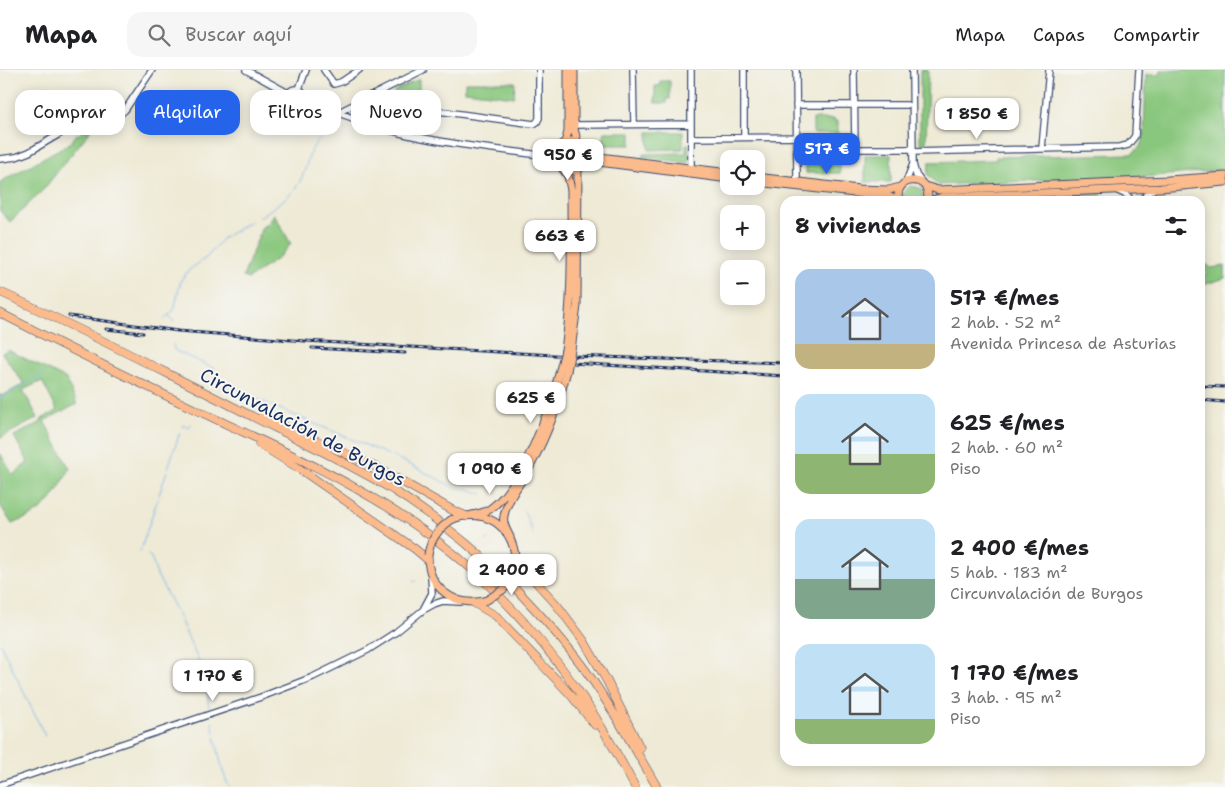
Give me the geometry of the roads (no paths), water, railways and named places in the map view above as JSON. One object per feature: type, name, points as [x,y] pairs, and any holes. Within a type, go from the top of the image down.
[{"type":"highway","name":"Circunvalación de Burgos","points":[[0,290],[356,470],[405,498],[461,540],[495,569],[530,603],[581,665],[605,700],[658,787]]},
{"type":"highway","name":"Circunvalación de Burgos","points":[[0,313],[350,485],[424,532],[469,567],[518,615],[584,699],[636,787]]},
{"type":"highway","points":[[162,371],[352,455],[402,480],[454,511],[469,516]]},
{"type":"highway","points":[[178,401],[259,444],[300,469],[428,558]]},
{"type":"highway","points":[[516,559],[557,605],[590,651],[658,787]]},
{"type":"highway","points":[[470,602],[496,616],[570,694],[600,733],[631,787]]},
{"type":"main road","points":[[568,70],[568,132],[565,142],[557,150],[556,156],[560,166],[568,176],[571,190],[571,285],[568,350]]},
{"type":"main road","points":[[574,70],[574,125],[577,142]]},
{"type":"main road","points":[[564,371],[533,447],[502,498],[486,512],[451,520],[435,535],[430,544],[428,558],[431,574],[438,586],[448,595],[470,602],[487,600],[504,589],[514,572],[516,559],[504,524],[504,514],[547,432],[561,394],[577,306],[580,168],[586,160],[586,152],[583,147],[577,142],[565,142]]},
{"type":"main road","points":[[586,152],[600,157],[720,172]]},
{"type":"main road","points":[[560,166],[570,171],[599,162],[720,178]]},
{"type":"main road","points":[[765,178],[859,190],[889,190],[900,187],[912,180],[938,190],[1225,176]]},
{"type":"main road","points":[[966,196],[1161,188],[1225,182]]},
{"type":"main road","points":[[765,183],[881,196]]},
{"type":"main road","points":[[923,185],[928,196]]},
{"type":"main road","points":[[898,196],[900,187]]},
{"type":"main road","points":[[469,516],[492,520],[510,538]]},
{"type":"street","points":[[0,159],[16,157],[29,152],[68,129],[114,119],[125,110],[152,70]]},
{"type":"street","points":[[246,70],[283,90]]},
{"type":"street","points":[[292,90],[299,89],[306,70]]},
{"type":"street","points":[[324,70],[334,84],[341,82],[359,70]]},
{"type":"street","points":[[381,90],[423,70]]},
{"type":"street","points":[[441,111],[534,124],[539,118],[539,70]]},
{"type":"street","points":[[633,70],[634,124]]},
{"type":"street","points":[[691,70],[691,165]]},
{"type":"street","points":[[744,70],[744,137]]},
{"type":"street","points":[[796,70],[797,179]]},
{"type":"street","points":[[854,70],[855,149]]},
{"type":"street","points":[[912,70],[913,164],[916,175],[923,185]]},
{"type":"street","points":[[1042,148],[1049,70]]},
{"type":"street","points":[[797,149],[913,151],[1124,146],[1131,143],[1134,136],[1139,70]]},
{"type":"street","points":[[796,105],[907,105]]},
{"type":"street","points":[[574,125],[691,124]]},
{"type":"street","points":[[412,135],[540,155],[550,158],[560,166]]},
{"type":"street","points":[[692,138],[797,137]]},
{"type":"street","points":[[540,155],[557,150]]},
{"type":"street","points":[[906,182],[913,164]]},
{"type":"street","points":[[1146,196],[1149,192],[1161,188]]},
{"type":"street","points":[[1111,190],[1122,192],[1128,196]]},
{"type":"street","points":[[423,610],[432,593],[431,574]]},
{"type":"street","points":[[0,785],[313,677],[368,650],[396,632],[423,610],[443,601],[470,602]]},
{"type":"waterway","points":[[260,217],[294,190],[300,181],[314,146],[319,140],[328,135]]},
{"type":"waterway","points":[[164,319],[174,310],[181,280],[189,270],[207,257],[222,239],[251,221]]},
{"type":"waterway","points":[[169,315],[174,322]]},
{"type":"waterway","points":[[173,344],[174,350],[215,369],[213,375],[268,404],[401,460],[455,488],[469,489],[482,494]]},
{"type":"waterway","points":[[0,398],[45,373]]},
{"type":"waterway","points":[[182,427],[183,425],[189,428],[191,424]]},
{"type":"waterway","points":[[159,495],[180,432]]},
{"type":"waterway","points":[[142,546],[158,498]]},
{"type":"waterway","points":[[524,511],[533,533]]},
{"type":"waterway","points":[[148,555],[151,557],[157,575],[179,617],[206,678],[209,708]]},
{"type":"waterway","points":[[0,643],[45,736]]},
{"type":"waterway","points":[[212,722],[214,732]]},
{"type":"waterway","points":[[215,737],[223,772],[229,787]]},
{"type":"railway","points":[[69,316],[178,331],[305,341],[571,356],[780,363]]},
{"type":"railway","points":[[106,329],[143,333]]},
{"type":"railway","points":[[312,348],[405,353]]},
{"type":"railway","points":[[572,363],[780,376]]},
{"type":"railway","points":[[1205,386],[1225,387]]},
{"type":"railway","points":[[1205,400],[1225,402]]}]
